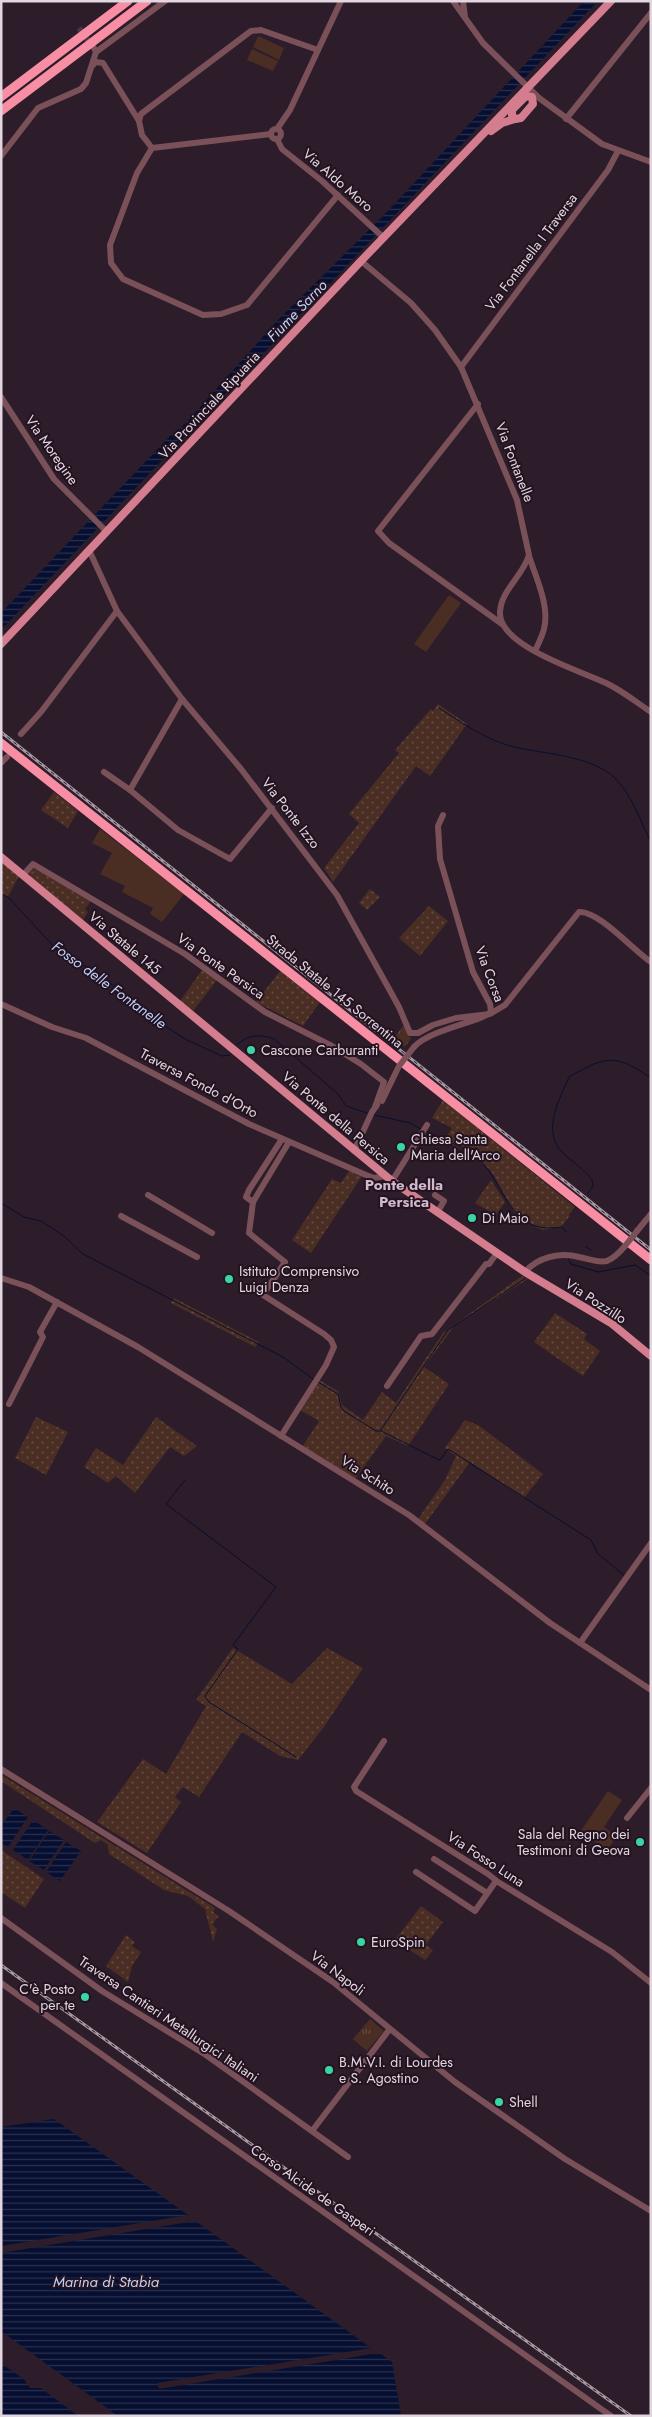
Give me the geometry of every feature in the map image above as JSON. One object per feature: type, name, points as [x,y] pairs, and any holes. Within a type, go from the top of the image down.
[{"type":"highway","points":[[1,97],[128,1]]},
{"type":"highway","points":[[1,111],[146,1]]},
{"type":"highway","name":"Strada Statale 145 Sorrentina","points":[[1,743],[651,1260]]},
{"type":"main road","name":"Via Provinciale Ripuaria","points":[[478,141],[502,123],[515,118],[521,118],[536,79],[611,1]]},
{"type":"main road","name":"Via Provinciale Ripuaria","points":[[512,110],[529,94]]},
{"type":"main road","points":[[515,118],[512,116],[512,110],[516,100],[529,94]]},
{"type":"main road","name":"Via Provinciale Ripuaria","points":[[1,644],[383,237],[516,100]]},
{"type":"main road","name":"Via Statale 145","points":[[1,857],[233,1049]]},
{"type":"main road","name":"Via Ponte della Persica","points":[[233,1049],[389,1179],[525,1272]]},
{"type":"main road","name":"Via Pozzillo","points":[[525,1272],[611,1322],[651,1356]]},
{"type":"street","points":[[1,156],[38,108],[81,89],[86,84],[95,50],[165,1]]},
{"type":"street","points":[[152,148],[271,134],[274,130],[278,129],[290,110],[341,1]]},
{"type":"street","points":[[453,1],[483,43],[529,94],[542,101],[602,144],[651,162]]},
{"type":"street","points":[[463,1],[465,18]]},
{"type":"street","points":[[566,118],[651,13]]},
{"type":"street","points":[[139,121],[141,114],[251,31],[262,30],[318,50]]},
{"type":"street","points":[[91,66],[96,62],[103,63],[139,121],[142,135],[152,148]]},
{"type":"street","points":[[271,134],[272,138],[277,139],[281,134],[278,129]]},
{"type":"street","name":"Via Aldo Moro","points":[[277,139],[282,149],[338,195],[383,237]]},
{"type":"street","points":[[152,148],[137,173],[110,245],[111,263],[123,280],[203,315],[221,314],[247,305],[338,195]]},
{"type":"street","name":"Via Fontanella I Traversa","points":[[461,366],[608,170],[618,151]]},
{"type":"street","name":"Via Fontanelle","points":[[361,261],[411,303],[435,330],[461,366],[478,404],[517,500],[529,555],[541,593],[546,616],[544,629],[535,652]]},
{"type":"street","name":"Via Moregine","points":[[1,397],[54,479],[107,532]]},
{"type":"street","points":[[478,404],[378,530],[389,543],[502,624],[509,632],[535,652],[550,661],[606,683],[651,712]]},
{"type":"street","name":"Via Ponte Izzo","points":[[89,550],[117,611],[182,699],[272,808],[323,875],[351,916],[399,1007],[410,1033],[418,1033],[446,1021],[490,1014]]},
{"type":"street","points":[[502,624],[499,613],[502,599],[527,562],[529,555]]},
{"type":"street","points":[[21,734],[41,712],[117,611]]},
{"type":"street","points":[[130,790],[182,699]]},
{"type":"street","points":[[1,763],[7,757]]},
{"type":"street","points":[[104,772],[130,790],[178,830],[230,858],[272,808]]},
{"type":"street","name":"Via Corsa","points":[[372,1112],[382,1101],[399,1066],[414,1047],[437,1032],[485,1018],[490,1014],[490,1004],[471,966],[440,859],[438,826],[444,815]]},
{"type":"street","name":"Via Ponte Persica","points":[[23,874],[33,864],[185,954],[265,1012],[332,1046],[361,1064],[384,1082],[372,1112]]},
{"type":"street","points":[[490,1014],[504,1005],[579,912],[585,912],[606,925],[651,962]]},
{"type":"street","name":"Traversa Fondo d'Orto","points":[[1,1004],[52,1027],[86,1038],[282,1139],[366,1176],[389,1179]]},
{"type":"street","points":[[354,1151],[372,1112]]},
{"type":"street","points":[[389,1179],[427,1125]]},
{"type":"street","points":[[253,1202],[246,1197],[249,1190],[282,1139]]},
{"type":"street","points":[[281,1436],[316,1381],[334,1347],[332,1340],[264,1294],[285,1262],[249,1234],[253,1202],[289,1142]]},
{"type":"street","points":[[148,1195],[212,1233]]},
{"type":"street","points":[[435,1195],[444,1201],[437,1213]]},
{"type":"street","points":[[525,1272],[543,1258],[570,1255],[596,1262],[606,1261],[616,1256],[651,1214]]},
{"type":"street","points":[[121,1216],[197,1257]]},
{"type":"street","points":[[387,1386],[421,1335],[432,1334],[486,1264],[490,1264],[497,1253]]},
{"type":"street","name":"Via Schito","points":[[1,1278],[29,1286],[138,1347],[409,1515],[550,1623],[651,1690]]},
{"type":"street","points":[[9,1404],[43,1337],[40,1332],[57,1302]]},
{"type":"street","points":[[580,1643],[651,1543]]},
{"type":"street","name":"Via Fosso Luna","points":[[384,1741],[354,1787],[356,1791],[496,1881],[612,1952],[651,1983]]},
{"type":"street","name":"Via Napoli","points":[[1,1768],[229,1911],[333,1982],[389,2030],[455,2082],[565,2159],[651,2211]]},
{"type":"street","points":[[627,1818],[651,1788]]},
{"type":"street","points":[[434,1859],[487,1893]]},
{"type":"street","points":[[416,1872],[475,1910],[496,1881]]},
{"type":"street","name":"Traversa Cantieri Metallurgici Italiani","points":[[1,1918],[102,1991],[206,2055],[348,2157]]},
{"type":"street","name":"Corso Alcide de Gasperi","points":[[1,1983],[611,2416]]},
{"type":"street","points":[[312,2131],[389,2030]]},
{"type":"green space","points":[[258,36],[284,48],[279,60],[253,47]]},
{"type":"green space","points":[[252,49],[278,61],[273,71],[247,60]]},
{"type":"green space","points":[[449,595],[461,603],[426,652],[414,644]]},
{"type":"green space","points":[[438,704],[467,724],[430,776],[416,766],[333,882],[324,868],[359,823],[349,814],[399,753],[395,750],[431,709],[433,711]]},
{"type":"green space","points":[[54,792],[78,811],[68,828],[41,810]]},
{"type":"green space","points":[[100,829],[184,894],[162,922],[150,914],[153,908],[122,892],[125,886],[100,874],[112,853],[92,843]]},
{"type":"green space","points":[[1,861],[19,876],[8,897],[1,894]]},
{"type":"green space","points":[[34,868],[91,901],[85,909],[88,912],[83,920],[30,877],[29,873]]},
{"type":"green space","points":[[370,889],[380,897],[367,910],[359,903]]},
{"type":"green space","points":[[429,906],[448,921],[420,956],[399,938]]},
{"type":"green space","points":[[202,970],[217,980],[193,1011],[180,1001]]},
{"type":"green space","points":[[280,971],[320,1002],[303,1026],[256,1002]]},
{"type":"green space","points":[[404,1025],[411,1039],[405,1047],[394,1038]]},
{"type":"green space","points":[[443,1100],[576,1208],[561,1227],[543,1230],[528,1223],[514,1212],[491,1171],[473,1154],[444,1141],[452,1128],[432,1118]]},
{"type":"green space","points":[[349,1171],[362,1176],[311,1253],[292,1240],[332,1179],[341,1183]]},
{"type":"green space","points":[[491,1180],[505,1202],[496,1215],[475,1203]]},
{"type":"green space","points":[[522,1276],[528,1279],[455,1325],[424,1367],[449,1384],[408,1446],[386,1436],[355,1479],[302,1447],[319,1421],[300,1410],[319,1380],[338,1391],[342,1405],[363,1420],[382,1392],[396,1403],[443,1333]]},
{"type":"green space","points":[[174,1298],[259,1342],[255,1347],[171,1303]]},
{"type":"green space","points":[[555,1313],[587,1334],[584,1339],[600,1351],[583,1376],[534,1342]]},
{"type":"green space","points":[[36,1417],[68,1432],[46,1475],[15,1458]]},
{"type":"green space","points":[[156,1417],[197,1446],[184,1456],[170,1447],[135,1493],[116,1476],[108,1483],[84,1467],[96,1448],[123,1465]]},
{"type":"green space","points":[[465,1420],[478,1425],[543,1474],[524,1498],[470,1462],[425,1524],[418,1519],[445,1480],[456,1456],[445,1448]]},
{"type":"green space","points":[[233,1648],[292,1684],[327,1648],[363,1668],[324,1727],[298,1760],[280,1756],[242,1732],[199,1797],[183,1787],[175,1797],[181,1802],[147,1853],[97,1822],[143,1759],[166,1774],[206,1706],[196,1700]]},
{"type":"green space","points":[[3,1776],[215,1908],[213,1912],[219,1916],[212,1924],[217,1929],[213,1942],[205,1909],[188,1896],[164,1890],[109,1854],[108,1845],[101,1840],[95,1843],[1,1781]]},
{"type":"green space","points":[[608,1791],[622,1800],[604,1827],[617,1836],[607,1850],[580,1832]]},
{"type":"green space","points":[[1,1850],[44,1879],[25,1908],[1,1892]]},
{"type":"green space","points":[[421,1906],[443,1922],[426,1945],[433,1950],[425,1960],[395,1940]]},
{"type":"green space","points":[[126,1935],[135,1942],[132,1946],[141,1952],[132,1966],[128,1982],[106,1966]]},
{"type":"green space","points":[[370,2019],[384,2031],[367,2051],[353,2039]]},
{"type":"water","name":"Fiume Sarno","points":[[584,1],[598,1],[1,630],[1,613],[171,435],[186,423],[277,321],[387,212]]},
{"type":"water","points":[[14,1808],[28,1817],[8,1847],[1,1843],[1,1826]]},
{"type":"water","points":[[33,1820],[48,1830],[28,1860],[13,1850]]},
{"type":"water","points":[[49,1831],[64,1840],[44,1870],[29,1861]]},
{"type":"water","points":[[66,1842],[81,1851],[60,1881],[46,1872]]},
{"type":"water","name":"Marina di Stabia","points":[[54,2119],[188,2215],[189,2222],[197,2222],[371,2348],[372,2354],[381,2354],[392,2362],[401,2416],[118,2416],[1,2331],[1,2127]]},
{"type":"water","points":[[1,2363],[24,2379],[30,2388],[41,2388],[78,2416],[1,2416]]},
{"type":"pier","points":[[188,2215],[189,2222],[1,2253],[1,2246]]},
{"type":"pier","points":[[371,2348],[372,2354],[159,2389],[157,2383]]},
{"type":"pier","points":[[1,2361],[26,2377],[32,2386],[42,2386],[81,2416],[41,2388],[30,2388],[24,2379],[1,2363]]},
{"type":"waterway","name":"Fosso delle Fontanelle","points":[[439,708],[475,730],[504,744],[581,760],[605,771],[615,778],[626,792],[651,842]]},
{"type":"waterway","name":"Fosso delle Fontanelle","points":[[1,894],[8,897],[57,950],[102,976],[142,1011],[185,1039],[222,1056],[230,1055]]},
{"type":"waterway","name":"Fosso delle Fontanelle","points":[[237,1045],[254,1036],[274,1039],[338,1094],[346,1106],[367,1113]]},
{"type":"waterway","name":"Fosso delle Fontanelle","points":[[588,1193],[593,1186],[592,1180],[561,1151],[553,1134],[554,1114],[569,1077],[592,1065],[610,1060],[628,1064],[651,1078]]},
{"type":"waterway","name":"Fosso delle Fontanelle","points":[[374,1115],[410,1123],[422,1130]]},
{"type":"waterway","name":"Fosso delle Fontanelle","points":[[426,1131],[474,1155],[494,1178],[509,1204],[518,1215],[529,1223],[543,1228],[561,1227],[567,1232]]},
{"type":"waterway","points":[[1,1203],[24,1217],[41,1221],[64,1236],[83,1254],[283,1357],[313,1379]]},
{"type":"waterway","name":"Fosso delle Fontanelle","points":[[570,1215],[576,1207]]},
{"type":"waterway","points":[[586,1247],[591,1250]]},
{"type":"waterway","points":[[568,1258],[571,1264],[598,1272],[635,1265],[651,1276]]},
{"type":"waterway","points":[[318,1382],[338,1394],[344,1411],[376,1431],[380,1431],[448,1330],[526,1278]]},
{"type":"waterway","points":[[381,1431],[440,1460],[448,1449],[591,1540],[598,1554],[624,1575]]},
{"type":"waterway","points":[[185,1480],[166,1504],[276,1587],[233,1645],[238,1649],[205,1696],[209,1702],[296,1757]]},
{"type":"tunnel","points":[[79,28],[92,46]]},
{"type":"railway","points":[[1,732],[651,1250]]},
{"type":"railway","points":[[1,1965],[631,2416]]},
{"type":"place","name":"Cascone Carburanti","points":[[251,1050]]},
{"type":"place","name":"Chiesa Santa Maria dell'Arco","points":[[401,1147]]},
{"type":"place","name":"Di Maio","points":[[472,1218]]},
{"type":"place","name":"Istituto Comprensivo Luigi Denza","points":[[229,1279]]},
{"type":"place","name":"Sala del Regno dei Testimoni di Geova","points":[[640,1842]]},
{"type":"place","name":"EuroSpin","points":[[361,1942]]},
{"type":"place","name":"C'è Posto per te","points":[[85,1997]]},
{"type":"place","name":"B.M.V.I. di Lourdes e S. Agostino","points":[[329,2070]]},
{"type":"place","name":"Shell","points":[[499,2102]]},
{"type":"district","name":"Ponte della Persica","points":[[404,1194]]}]
